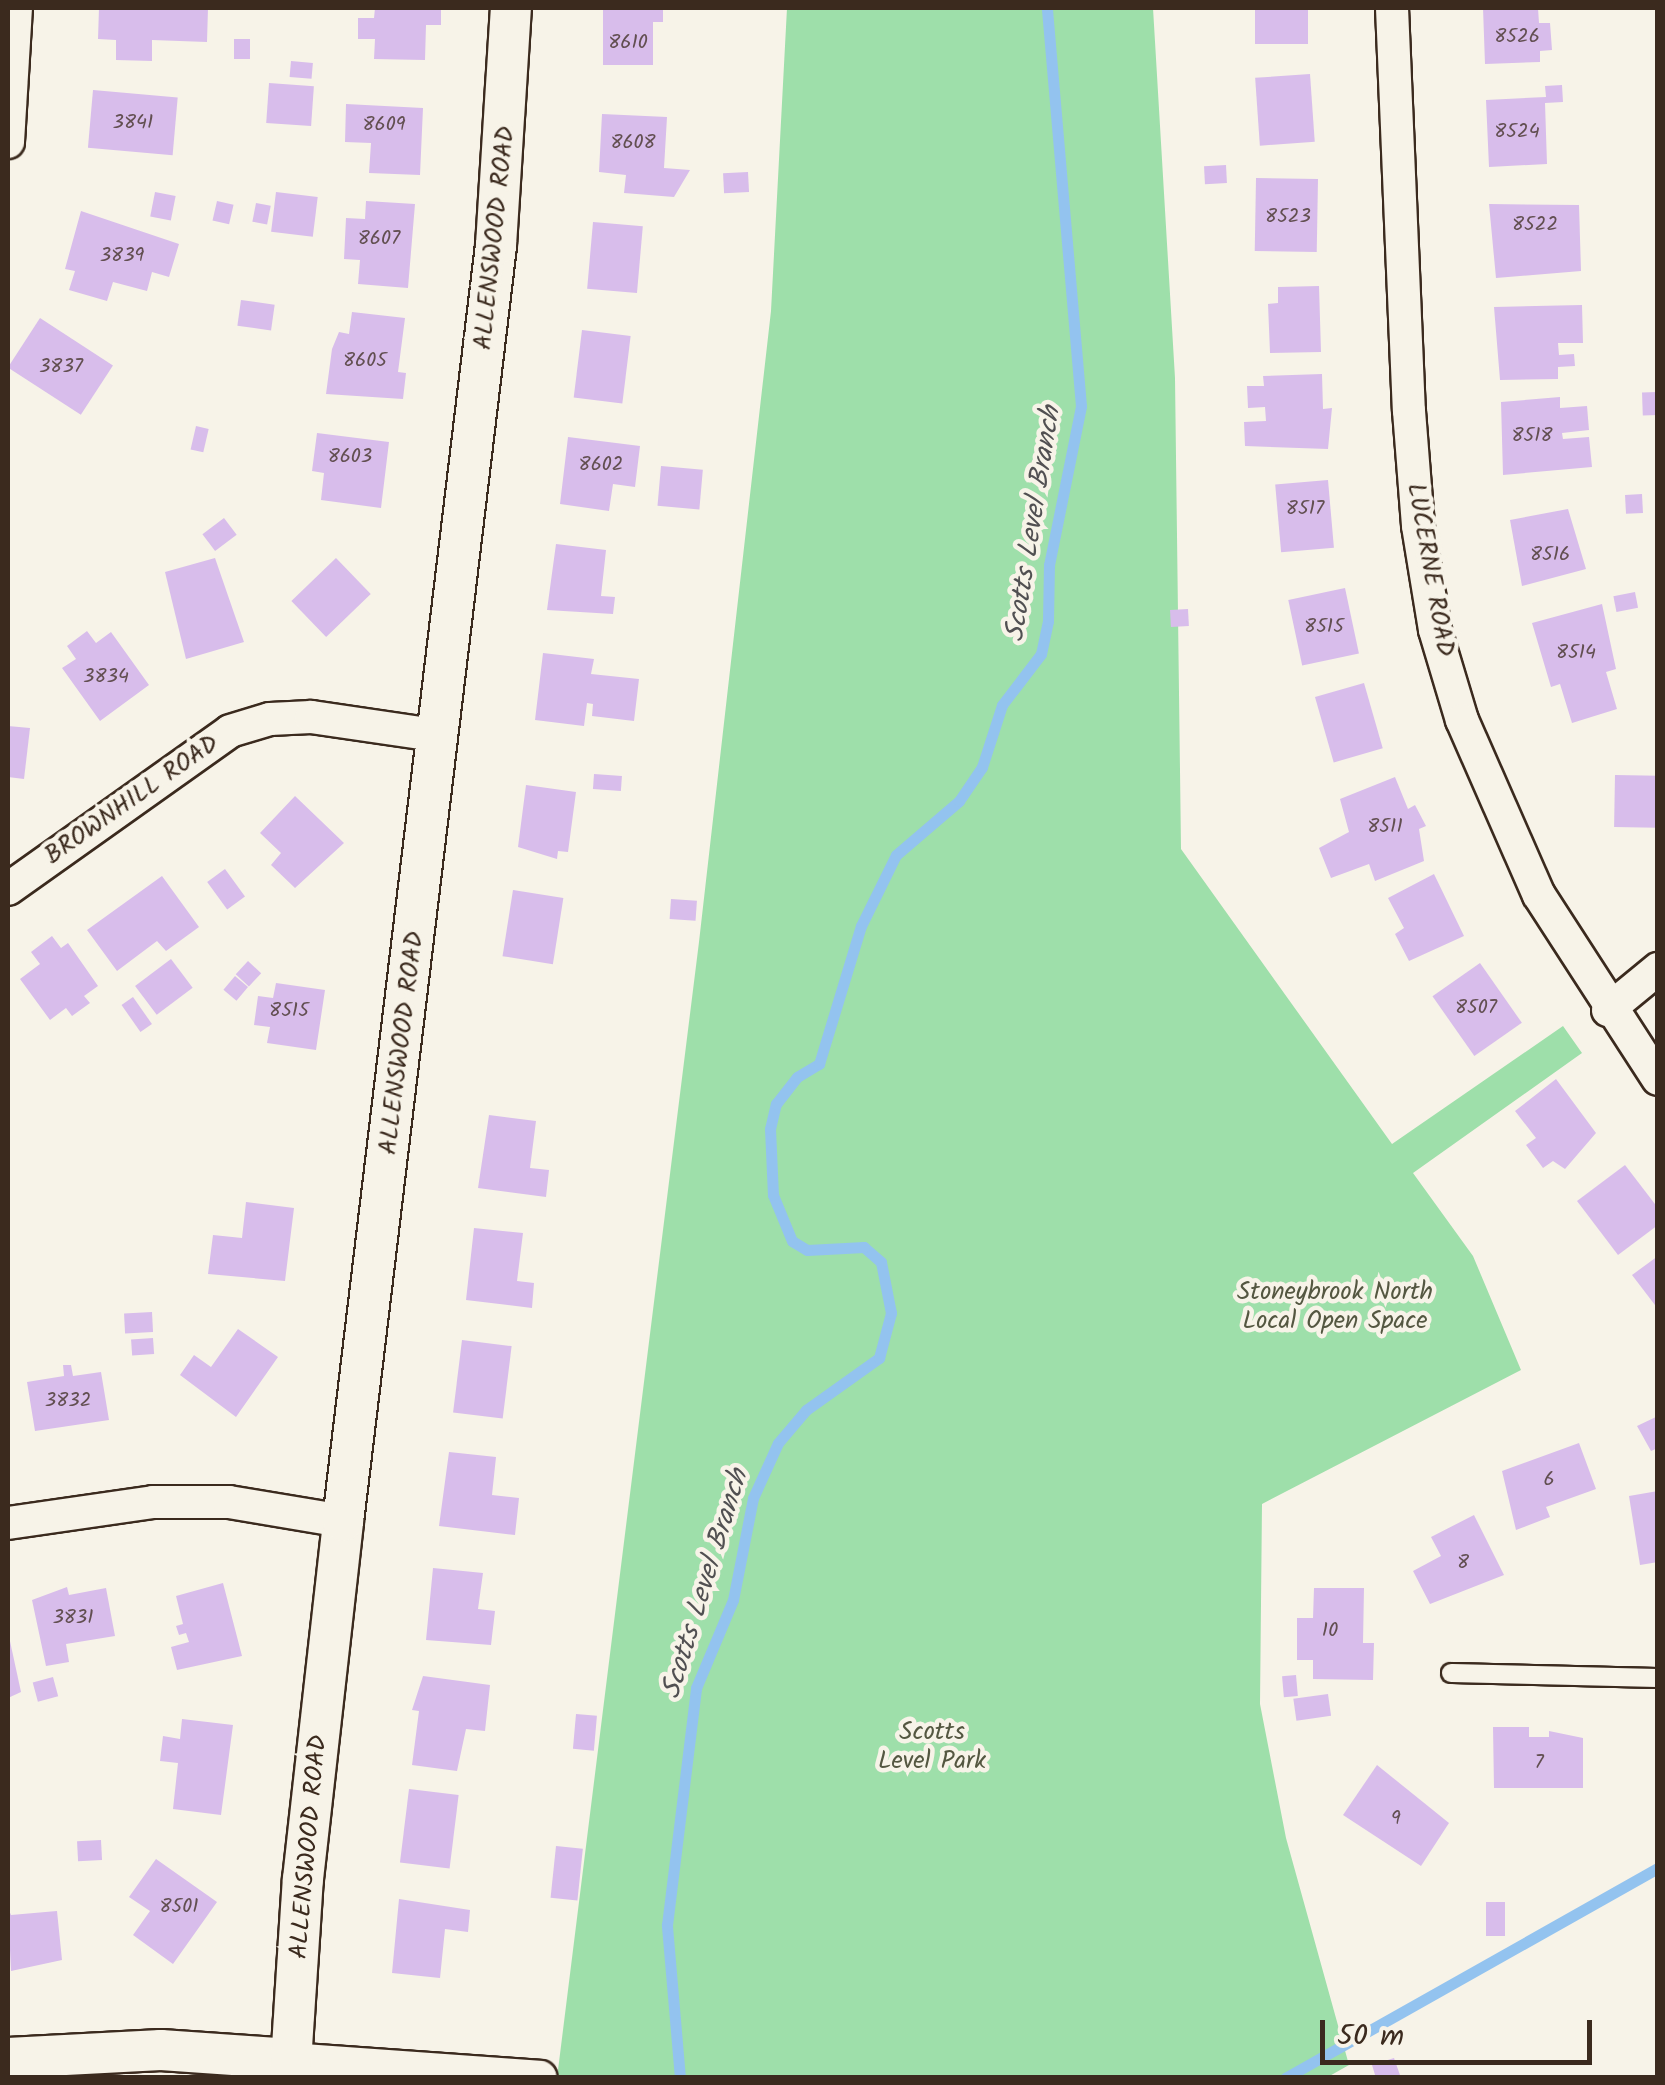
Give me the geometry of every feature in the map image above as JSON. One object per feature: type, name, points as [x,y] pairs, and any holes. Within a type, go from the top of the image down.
[{"type":"street","points":[[8,142],[16,8]]},
{"type":"street","name":"ALLENSWOOD ROAD","points":[[291,2068],[342,1521],[440,736],[496,246],[511,8]]},
{"type":"street","name":"LUCERNE ROAD","points":[[1392,8],[1408,411],[1418,526],[1436,630],[1493,798],[1539,895],[1608,1010],[1658,1079]]},
{"type":"street","name":"BROWNHILL ROAD","points":[[8,889],[230,730],[311,717],[440,736]]},
{"type":"street","points":[[1608,1010],[1658,969]]},
{"type":"street","points":[[8,1523],[153,1502],[229,1502],[342,1521]]},
{"type":"street","points":[[8,2058],[161,2050],[291,2068],[540,2077]]},
{"type":"lane","points":[[1451,1674],[1658,1678]]},
{"type":"green space","name":"Scotts Level Park","points":[[787,8],[1153,8],[1175,378],[1181,849],[1392,1144],[1563,1026],[1582,1053],[1413,1173],[1473,1256],[1521,1370],[1262,1504],[1260,1704],[1286,1838],[1349,2065],[1326,2078],[557,2078],[699,942],[771,311]]},
{"type":"building","points":[[99,8],[208,8],[207,42],[152,40],[152,61],[116,60],[116,40],[98,39]]},
{"type":"building","points":[[375,8],[441,8],[441,25],[426,25],[425,60],[374,59],[375,39],[358,39],[358,18],[374,18]]},
{"type":"building","points":[[603,8],[663,8],[663,22],[653,22],[653,65],[603,65]]},
{"type":"building","points":[[1255,8],[1308,8],[1308,44],[1255,44]]},
{"type":"building","points":[[1483,8],[1538,8],[1539,23],[1550,23],[1552,50],[1540,51],[1540,62],[1485,64]]},
{"type":"building","points":[[234,39],[250,39],[250,59],[234,59]]},
{"type":"building","points":[[291,61],[313,63],[312,79],[290,77]]},
{"type":"building","points":[[1310,74],[1315,142],[1260,146],[1255,78]]},
{"type":"building","points":[[269,83],[314,86],[311,126],[266,123]]},
{"type":"building","points":[[1562,85],[1563,102],[1545,103],[1547,164],[1489,167],[1486,100],[1546,97],[1545,86]]},
{"type":"building","points":[[93,90],[178,97],[173,155],[88,148]]},
{"type":"building","points":[[346,104],[423,108],[420,175],[369,173],[371,143],[345,142]]},
{"type":"building","points":[[602,114],[667,117],[664,168],[690,170],[674,197],[624,193],[626,175],[599,172]]},
{"type":"building","points":[[1226,165],[1227,183],[1205,184],[1204,166]]},
{"type":"building","points":[[748,172],[749,192],[724,193],[723,173]]},
{"type":"building","points":[[1256,178],[1318,179],[1317,252],[1255,251]]},
{"type":"building","points":[[155,192],[176,196],[171,221],[150,217]]},
{"type":"building","points":[[276,192],[318,197],[313,237],[271,232]]},
{"type":"building","points":[[217,201],[234,205],[229,224],[213,220]]},
{"type":"building","points":[[366,201],[415,204],[408,288],[358,284],[360,260],[344,259],[346,218],[365,219]]},
{"type":"building","points":[[256,203],[271,206],[267,225],[252,222]]},
{"type":"building","points":[[1489,204],[1579,205],[1581,271],[1496,278]]},
{"type":"building","points":[[81,211],[179,244],[169,277],[152,272],[147,291],[113,282],[107,301],[69,290],[75,271],[65,269]]},
{"type":"building","points":[[593,222],[643,226],[637,293],[587,289]]},
{"type":"building","points":[[1319,286],[1321,352],[1270,353],[1268,304],[1278,303],[1278,287]]},
{"type":"building","points":[[241,300],[275,305],[271,330],[237,326]]},
{"type":"building","points":[[1582,305],[1583,343],[1558,343],[1559,355],[1574,354],[1575,366],[1558,367],[1558,379],[1500,380],[1494,307]]},
{"type":"building","points":[[352,312],[405,318],[398,372],[406,373],[403,399],[326,394],[332,349],[339,332],[349,334]]},
{"type":"building","points":[[40,318],[113,365],[81,415],[8,368]]},
{"type":"building","points":[[582,330],[631,336],[622,403],[574,397]]},
{"type":"building","points":[[1322,374],[1323,409],[1332,408],[1328,449],[1245,446],[1244,422],[1266,421],[1265,407],[1248,408],[1247,386],[1264,386],[1263,376]]},
{"type":"building","points":[[1657,392],[1658,415],[1643,416],[1642,393]]},
{"type":"building","points":[[1560,397],[1560,408],[1587,406],[1589,430],[1562,433],[1563,439],[1589,437],[1592,467],[1503,475],[1501,402]]},
{"type":"building","points":[[196,426],[209,429],[203,452],[191,449]]},
{"type":"building","points":[[317,433],[389,442],[381,508],[321,500],[324,473],[312,471]]},
{"type":"building","points":[[568,437],[640,446],[635,487],[613,484],[609,511],[560,504]]},
{"type":"building","points":[[661,466],[703,470],[699,510],[658,506]]},
{"type":"building","points":[[1328,480],[1334,548],[1281,552],[1275,485]]},
{"type":"building","points":[[1642,494],[1643,513],[1626,514],[1625,495]]},
{"type":"building","points":[[1568,509],[1586,569],[1522,586],[1510,520]]},
{"type":"building","points":[[224,518],[237,535],[215,551],[202,534]]},
{"type":"building","points":[[556,544],[606,550],[601,596],[615,597],[613,614],[547,610]]},
{"type":"building","points":[[215,558],[244,642],[186,659],[165,572]]},
{"type":"building","points":[[336,558],[371,594],[326,637],[291,601]]},
{"type":"building","points":[[1345,588],[1359,654],[1302,666],[1288,600]]},
{"type":"building","points":[[1635,592],[1638,608],[1616,612],[1613,596]]},
{"type":"building","points":[[1602,604],[1616,669],[1606,672],[1617,709],[1572,723],[1560,684],[1551,687],[1532,623]]},
{"type":"building","points":[[1188,609],[1189,626],[1171,627],[1170,610]]},
{"type":"building","points":[[87,631],[96,643],[111,632],[149,685],[100,721],[62,668],[76,659],[67,646]]},
{"type":"building","points":[[543,653],[594,659],[591,674],[639,679],[634,721],[592,716],[593,704],[587,703],[584,726],[535,720]]},
{"type":"building","points":[[1364,683],[1383,748],[1334,762],[1315,697]]},
{"type":"building","points":[[8,726],[30,728],[24,779],[8,777]]},
{"type":"building","points":[[594,774],[622,776],[621,791],[593,789]]},
{"type":"building","points":[[1615,775],[1658,776],[1657,828],[1614,827]]},
{"type":"building","points":[[1395,777],[1408,809],[1415,805],[1426,826],[1419,829],[1424,861],[1375,881],[1369,864],[1331,878],[1319,848],[1349,832],[1340,799]]},
{"type":"building","points":[[526,785],[576,792],[568,852],[558,851],[557,859],[518,847]]},
{"type":"building","points":[[295,796],[344,843],[295,888],[271,865],[281,853],[260,833]]},
{"type":"building","points":[[225,869],[245,897],[227,909],[207,882]]},
{"type":"building","points":[[1434,874],[1464,936],[1409,961],[1395,934],[1404,928],[1388,898]]},
{"type":"building","points":[[162,876],[199,927],[166,951],[157,941],[117,971],[87,930]]},
{"type":"building","points":[[513,890],[563,898],[553,964],[503,956]]},
{"type":"building","points":[[671,899],[697,901],[696,921],[670,919]]},
{"type":"building","points":[[52,936],[61,948],[68,943],[98,986],[84,996],[90,1003],[72,1016],[66,1008],[50,1020],[20,979],[40,964],[31,952]]},
{"type":"building","points":[[171,959],[193,988],[157,1015],[135,986]]},
{"type":"building","points":[[248,961],[261,973],[249,986],[236,974]]},
{"type":"building","points":[[1480,963],[1522,1023],[1474,1056],[1432,996]]},
{"type":"building","points":[[235,976],[248,987],[236,1001],[223,990]]},
{"type":"building","points":[[276,983],[325,990],[316,1050],[267,1043],[270,1027],[254,1025],[258,996],[273,998]]},
{"type":"building","points":[[133,997],[152,1024],[140,1032],[122,1005]]},
{"type":"building","points":[[1556,1079],[1596,1133],[1565,1169],[1553,1161],[1543,1168],[1526,1145],[1536,1138],[1515,1111]]},
{"type":"building","points":[[489,1115],[536,1121],[530,1168],[549,1170],[546,1197],[478,1188]]},
{"type":"building","points":[[1625,1165],[1658,1208],[1658,1225],[1618,1255],[1577,1201]]},
{"type":"building","points":[[246,1202],[294,1208],[285,1281],[208,1274],[213,1235],[242,1238]]},
{"type":"building","points":[[474,1228],[523,1233],[517,1281],[534,1283],[532,1308],[466,1300]]},
{"type":"building","points":[[1658,1256],[1658,1309],[1632,1275]]},
{"type":"building","points":[[152,1312],[153,1332],[125,1333],[124,1313]]},
{"type":"building","points":[[238,1329],[278,1357],[236,1417],[180,1375],[194,1355],[211,1367]]},
{"type":"building","points":[[153,1338],[154,1354],[132,1355],[131,1340]]},
{"type":"building","points":[[462,1340],[512,1346],[503,1419],[453,1412]]},
{"type":"building","points":[[63,1365],[71,1365],[73,1376],[101,1372],[109,1420],[35,1431],[27,1382],[64,1376]]},
{"type":"building","points":[[1658,1416],[1658,1448],[1651,1451],[1637,1426]]},
{"type":"building","points":[[1579,1443],[1596,1489],[1546,1507],[1550,1517],[1516,1530],[1502,1471]]},
{"type":"building","points":[[449,1452],[496,1457],[492,1495],[519,1498],[515,1535],[439,1526]]},
{"type":"building","points":[[1658,1491],[1658,1562],[1640,1565],[1629,1496]]},
{"type":"building","points":[[1474,1515],[1504,1575],[1430,1604],[1413,1571],[1441,1556],[1431,1537]]},
{"type":"building","points":[[433,1568],[483,1573],[478,1609],[495,1611],[491,1645],[426,1640]]},
{"type":"building","points":[[223,1583],[242,1656],[177,1670],[171,1647],[189,1642],[186,1633],[179,1635],[176,1626],[183,1624],[176,1596]]},
{"type":"building","points":[[67,1587],[69,1595],[106,1588],[115,1636],[66,1644],[69,1662],[46,1666],[32,1600]]},
{"type":"building","points":[[1314,1588],[1364,1588],[1363,1643],[1374,1643],[1373,1680],[1313,1679],[1313,1660],[1297,1660],[1297,1618],[1313,1618]]},
{"type":"building","points":[[8,1632],[21,1692],[8,1698]]},
{"type":"building","points":[[1296,1675],[1298,1696],[1284,1697],[1282,1676]]},
{"type":"building","points":[[423,1676],[490,1685],[485,1731],[466,1729],[457,1771],[412,1765],[419,1711],[412,1710]]},
{"type":"building","points":[[53,1677],[58,1696],[38,1702],[33,1682]]},
{"type":"building","points":[[1328,1694],[1331,1716],[1296,1721],[1293,1699]]},
{"type":"building","points":[[576,1714],[597,1716],[594,1751],[573,1749]]},
{"type":"building","points":[[182,1719],[233,1725],[221,1815],[173,1809],[178,1763],[160,1761],[163,1736],[180,1739]]},
{"type":"building","points":[[1493,1727],[1529,1727],[1529,1737],[1549,1737],[1549,1731],[1583,1738],[1583,1788],[1494,1788]]},
{"type":"building","points":[[1377,1765],[1449,1823],[1421,1866],[1343,1815]]},
{"type":"building","points":[[409,1789],[459,1795],[450,1869],[400,1862]]},
{"type":"building","points":[[101,1840],[102,1860],[78,1861],[77,1841]]},
{"type":"building","points":[[556,1846],[583,1849],[577,1901],[551,1898]]},
{"type":"building","points":[[156,1859],[217,1902],[173,1964],[133,1935],[150,1911],[129,1897]]},
{"type":"building","points":[[399,1899],[470,1910],[468,1932],[445,1929],[440,1978],[392,1973]]},
{"type":"building","points":[[1486,1902],[1505,1902],[1505,1936],[1486,1936]]},
{"type":"building","points":[[8,1908],[11,1915],[57,1911],[62,1960],[11,1971]]},
{"type":"building","points":[[1394,2058],[1401,2078],[1376,2078],[1372,2065]]},
{"type":"waterway","name":"Scotts Level Branch","points":[[680,2078],[667,1925],[696,1688],[733,1600],[753,1498],[778,1443],[806,1410],[879,1358],[891,1313],[881,1262],[864,1247],[807,1250],[792,1241],[773,1195],[770,1129],[776,1104],[797,1077],[819,1064],[861,926],[896,855],[959,801],[982,767],[1002,705],[1041,654],[1048,621],[1049,565],[1081,406],[1047,8]]},
{"type":"waterway","points":[[1285,2078],[1658,1868]]},
{"type":"park label","name":"Stoneybrook North Local Open Space","points":[[1335,1308]]}]
